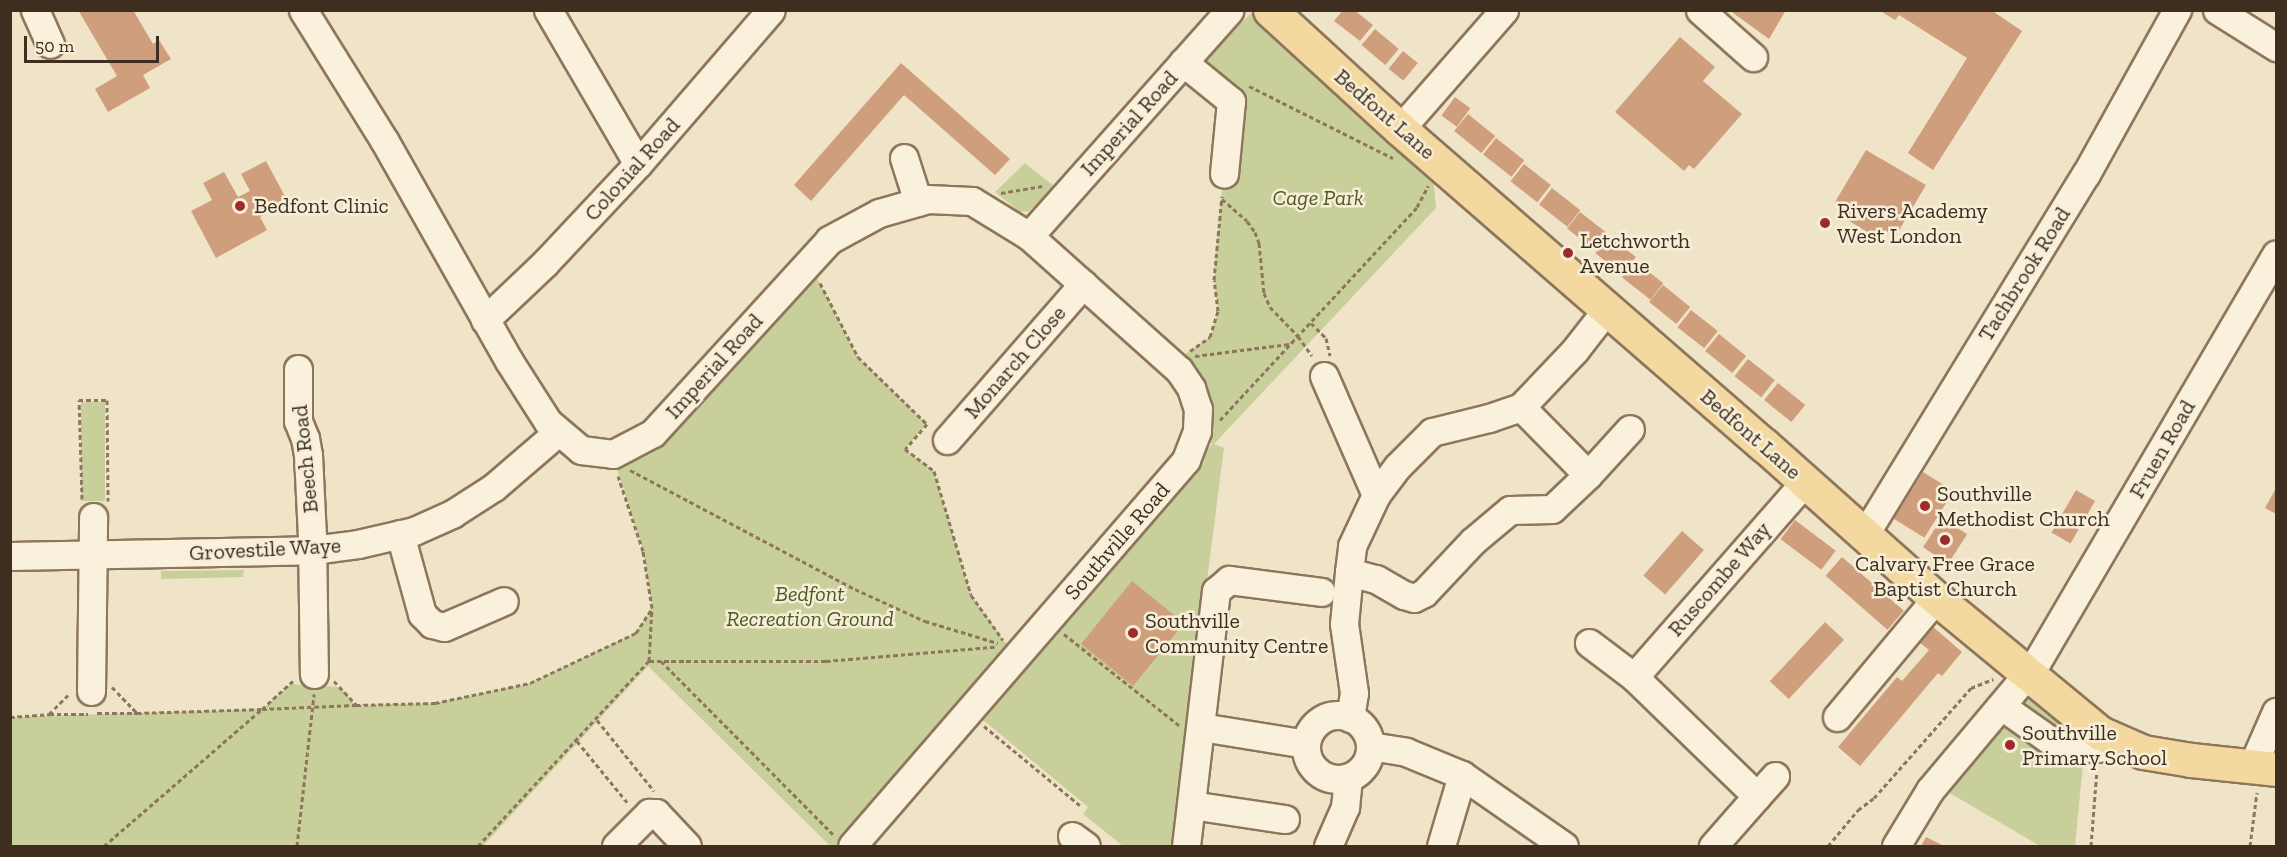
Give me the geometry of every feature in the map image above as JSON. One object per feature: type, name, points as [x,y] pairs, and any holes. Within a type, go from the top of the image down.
[{"type":"main road","name":"Bedfont Lane","points":[[1270,10],[1400,129],[1936,597],[2028,674],[2099,740],[2143,752],[2264,768]]},
{"type":"street","points":[[35,10],[50,44]]},
{"type":"street","name":"Imperial Road","points":[[303,10],[384,140],[485,320],[543,413],[558,432],[581,450],[613,454],[653,433],[829,240],[879,213],[928,199],[972,201],[1029,236],[1230,10]]},
{"type":"street","points":[[548,10],[638,164]]},
{"type":"street","name":"Colonial Road","points":[[485,320],[545,263],[638,164],[771,10]]},
{"type":"street","points":[[1400,129],[1504,10]]},
{"type":"street","points":[[1700,10],[1753,57]]},
{"type":"street","name":"Tachbrook Road","points":[[1864,534],[2086,174],[2177,10]]},
{"type":"street","points":[[2217,10],[2277,47]]},
{"type":"street","points":[[1183,62],[1231,101],[1223,186]]},
{"type":"street","points":[[904,158],[918,202]]},
{"type":"street","name":"Southville Road","points":[[846,844],[1186,460],[1197,431],[1198,409],[1191,387],[1179,370],[1029,236]]},
{"type":"street","name":"Fruen Road","points":[[1896,846],[1929,790],[2028,674],[2277,254]]},
{"type":"street","name":"Monarch Close","points":[[947,440],[1083,285]]},
{"type":"street","points":[[1350,718],[1354,693],[1344,624],[1352,546],[1376,495],[1398,466],[1432,432],[1489,418],[1521,407],[1575,350],[1607,309]]},
{"type":"street","points":[[1323,365],[1376,495]]},
{"type":"street","name":"Beech Road","points":[[298,369],[298,421],[305,438],[308,455],[313,550],[314,674]]},
{"type":"street","points":[[1521,407],[1588,475]]},
{"type":"street","points":[[1349,572],[1376,579],[1414,598],[1424,593],[1473,541],[1510,510],[1552,509],[1588,475],[1630,429]]},
{"type":"street","name":"Grovestile Waye","points":[[10,556],[313,550],[400,534],[452,514],[494,487],[558,432]]},
{"type":"street","name":"Ruscombe Way","points":[[1634,677],[1805,482]]},
{"type":"street","points":[[91,690],[94,512]]},
{"type":"street","points":[[400,534],[422,614],[432,624],[444,627],[504,601]]},
{"type":"street","points":[[1186,846],[1216,591],[1229,580],[1322,592]]},
{"type":"street","points":[[1837,717],[1936,597]]},
{"type":"street","points":[[1589,643],[1634,677],[1757,796]]},
{"type":"street","points":[[2010,712],[2058,746],[2099,740]]},
{"type":"street","points":[[2264,768],[2258,753],[2277,712]]},
{"type":"street","points":[[1331,716],[1350,718],[1364,729],[1370,746],[1364,765],[1348,778],[1327,777],[1318,772],[1310,764],[1306,744],[1309,734],[1322,720],[1331,716]]},
{"type":"street","points":[[1201,731],[1306,744]]},
{"type":"street","points":[[1370,746],[1406,752],[1462,775],[1564,846]]},
{"type":"street","points":[[1441,846],[1462,775]]},
{"type":"street","points":[[1713,846],[1775,776]]},
{"type":"street","points":[[1328,846],[1345,807],[1348,778]]},
{"type":"street","points":[[1191,805],[1285,819]]},
{"type":"street","points":[[616,846],[649,813],[656,813],[687,846]]},
{"type":"path","points":[[1244,84],[1400,162]]},
{"type":"path","points":[[1216,424],[1417,207],[1431,181]]},
{"type":"path","points":[[997,194],[1050,186]]},
{"type":"path","points":[[1223,186],[1255,232],[1259,243],[1264,293],[1270,307],[1323,365]]},
{"type":"path","points":[[1181,357],[1210,338],[1218,311],[1214,280],[1223,186]]},
{"type":"path","points":[[816,275],[858,357],[927,424],[905,449],[934,471],[971,595],[1008,646]]},
{"type":"path","points":[[1311,323],[1326,338],[1323,365]]},
{"type":"path","points":[[1192,356],[1291,344]]},
{"type":"path","points":[[79,400],[107,400],[94,512],[79,400]]},
{"type":"path","points":[[620,465],[855,589],[925,621],[1008,646]]},
{"type":"path","points":[[478,846],[597,720],[648,661],[652,608],[645,562],[617,471]]},
{"type":"path","points":[[1056,627],[1190,734],[1201,731]]},
{"type":"path","points":[[648,661],[826,661],[1008,646]]},
{"type":"path","points":[[661,661],[846,844]]},
{"type":"path","points":[[297,846],[314,707],[314,674]]},
{"type":"path","points":[[1828,846],[1858,810],[1874,798],[1971,688],[1995,679]]},
{"type":"path","points":[[104,846],[262,709],[356,705]]},
{"type":"path","points":[[975,719],[1082,807]]},
{"type":"path","points":[[597,720],[657,793],[654,796]]},
{"type":"path","points":[[2091,846],[2099,740]]},
{"type":"path","points":[[577,741],[642,820]]},
{"type":"path","points":[[2250,846],[2264,768]]},
{"type":"green space","name":"Cage Park","points":[[1251,13],[1433,175],[1436,208],[1214,444],[1224,448],[1173,846],[1123,846],[1083,814],[1088,807],[978,716],[1212,444],[1208,432],[1213,414],[1209,398],[1181,357],[1210,337],[1218,311],[1214,280],[1224,174],[1241,101],[1203,63]]},
{"type":"green space","points":[[1025,163],[1055,187],[1029,211],[1020,212],[995,192]]},
{"type":"green space","name":"Bedfont Recreation Ground","points":[[813,270],[858,357],[927,424],[905,449],[934,471],[971,595],[1008,646],[835,846],[830,846],[648,666],[483,846],[11,846],[11,717],[262,709],[291,684],[340,687],[356,705],[435,703],[530,683],[635,633],[652,608],[643,551],[616,466],[624,464],[718,385]]},
{"type":"green space","points":[[81,402],[105,402],[105,501],[81,501]]},
{"type":"green space","points":[[244,570],[243,577],[161,579],[161,571]]},
{"type":"green space","points":[[2031,690],[2086,734],[2075,846],[2040,846],[1948,792]]},
{"type":"building","points":[[78,10],[133,10],[153,44],[159,40],[171,59],[143,75],[150,88],[108,112],[95,89],[117,76]]},
{"type":"building","points":[[1343,10],[1354,10],[1373,25],[1360,41],[1334,21]]},
{"type":"building","points":[[1729,10],[1786,10],[1769,39]]},
{"type":"building","points":[[1879,10],[1991,10],[2022,31],[1933,170],[1908,153],[1967,58],[1899,15],[1895,20]]},
{"type":"building","points":[[1375,29],[1399,49],[1385,65],[1362,45]]},
{"type":"building","points":[[1680,37],[1715,67],[1703,81],[1742,114],[1694,169],[1689,165],[1684,171],[1615,112]]},
{"type":"building","points":[[1403,51],[1418,63],[1403,81],[1389,69]]},
{"type":"building","points":[[901,63],[1010,159],[995,175],[904,95],[811,201],[794,185]]},
{"type":"building","points":[[1455,97],[1470,108],[1457,127],[1441,116]]},
{"type":"building","points":[[1468,114],[1495,136],[1481,153],[1454,131]]},
{"type":"building","points":[[1496,138],[1524,160],[1511,177],[1483,155]]},
{"type":"building","points":[[1866,150],[1926,185],[1895,237],[1886,231],[1881,240],[1844,218],[1849,210],[1835,202]]},
{"type":"building","name":"Bedfont Clinic","points":[[266,161],[288,202],[260,217],[267,230],[216,258],[191,211],[212,200],[203,183],[224,172],[238,197],[250,191],[241,174]]},
{"type":"building","points":[[1524,164],[1551,185],[1537,202],[1510,181]]},
{"type":"building","points":[[1552,188],[1580,210],[1567,227],[1539,205]]},
{"type":"building","points":[[1580,212],[1608,234],[1595,251],[1567,229]]},
{"type":"building","points":[[1609,236],[1636,257],[1622,274],[1595,253]]},
{"type":"building","points":[[1635,261],[1663,283],[1650,300],[1622,278]]},
{"type":"building","points":[[1663,285],[1690,307],[1676,324],[1649,302]]},
{"type":"building","points":[[1691,310],[1718,331],[1704,348],[1677,327]]},
{"type":"building","points":[[1719,334],[1746,356],[1732,373],[1705,351]]},
{"type":"building","points":[[1748,359],[1775,380],[1761,397],[1734,376]]},
{"type":"building","points":[[1778,383],[1805,405],[1791,422],[1764,400]]},
{"type":"building","name":"Southville Methodist Church","points":[[1923,472],[1954,491],[1924,538],[1894,519]]},
{"type":"building","points":[[2276,488],[2276,514],[2265,508]]},
{"type":"building","points":[[2076,490],[2095,501],[2071,543],[2052,532]]},
{"type":"building","name":"Calvary Free Grace Baptist Church","points":[[1942,518],[1967,534],[1948,564],[1923,547]]},
{"type":"building","points":[[1795,520],[1836,551],[1821,570],[1781,539]]},
{"type":"building","points":[[1682,531],[1704,550],[1665,595],[1643,576]]},
{"type":"building","points":[[1842,557],[1904,611],[1887,630],[1826,576]]},
{"type":"building","name":"Southville Community Centre","points":[[1132,581],[1184,623],[1133,686],[1081,644]]},
{"type":"building","points":[[1825,622],[1844,640],[1789,699],[1770,681]]},
{"type":"building","points":[[1932,626],[1962,652],[1942,676],[1938,673],[1860,766],[1838,747],[1897,677],[1902,681],[1929,650],[1919,642]]},
{"type":"building","points":[[1926,837],[1944,846],[1921,846]]},
{"type":"place","name":"Bedfont Clinic","points":[[240,206]]},
{"type":"place","name":"Rivers Academy West London","points":[[1825,223]]},
{"type":"place","name":"Letchworth Avenue","points":[[1568,253]]},
{"type":"place","name":"Southville Methodist Church","points":[[1925,506]]},
{"type":"place","name":"Calvary Free Grace Baptist Church","points":[[1945,540]]},
{"type":"place","name":"Southville Community Centre","points":[[1133,633]]},
{"type":"place","name":"Southville Primary School","points":[[2010,745]]}]
